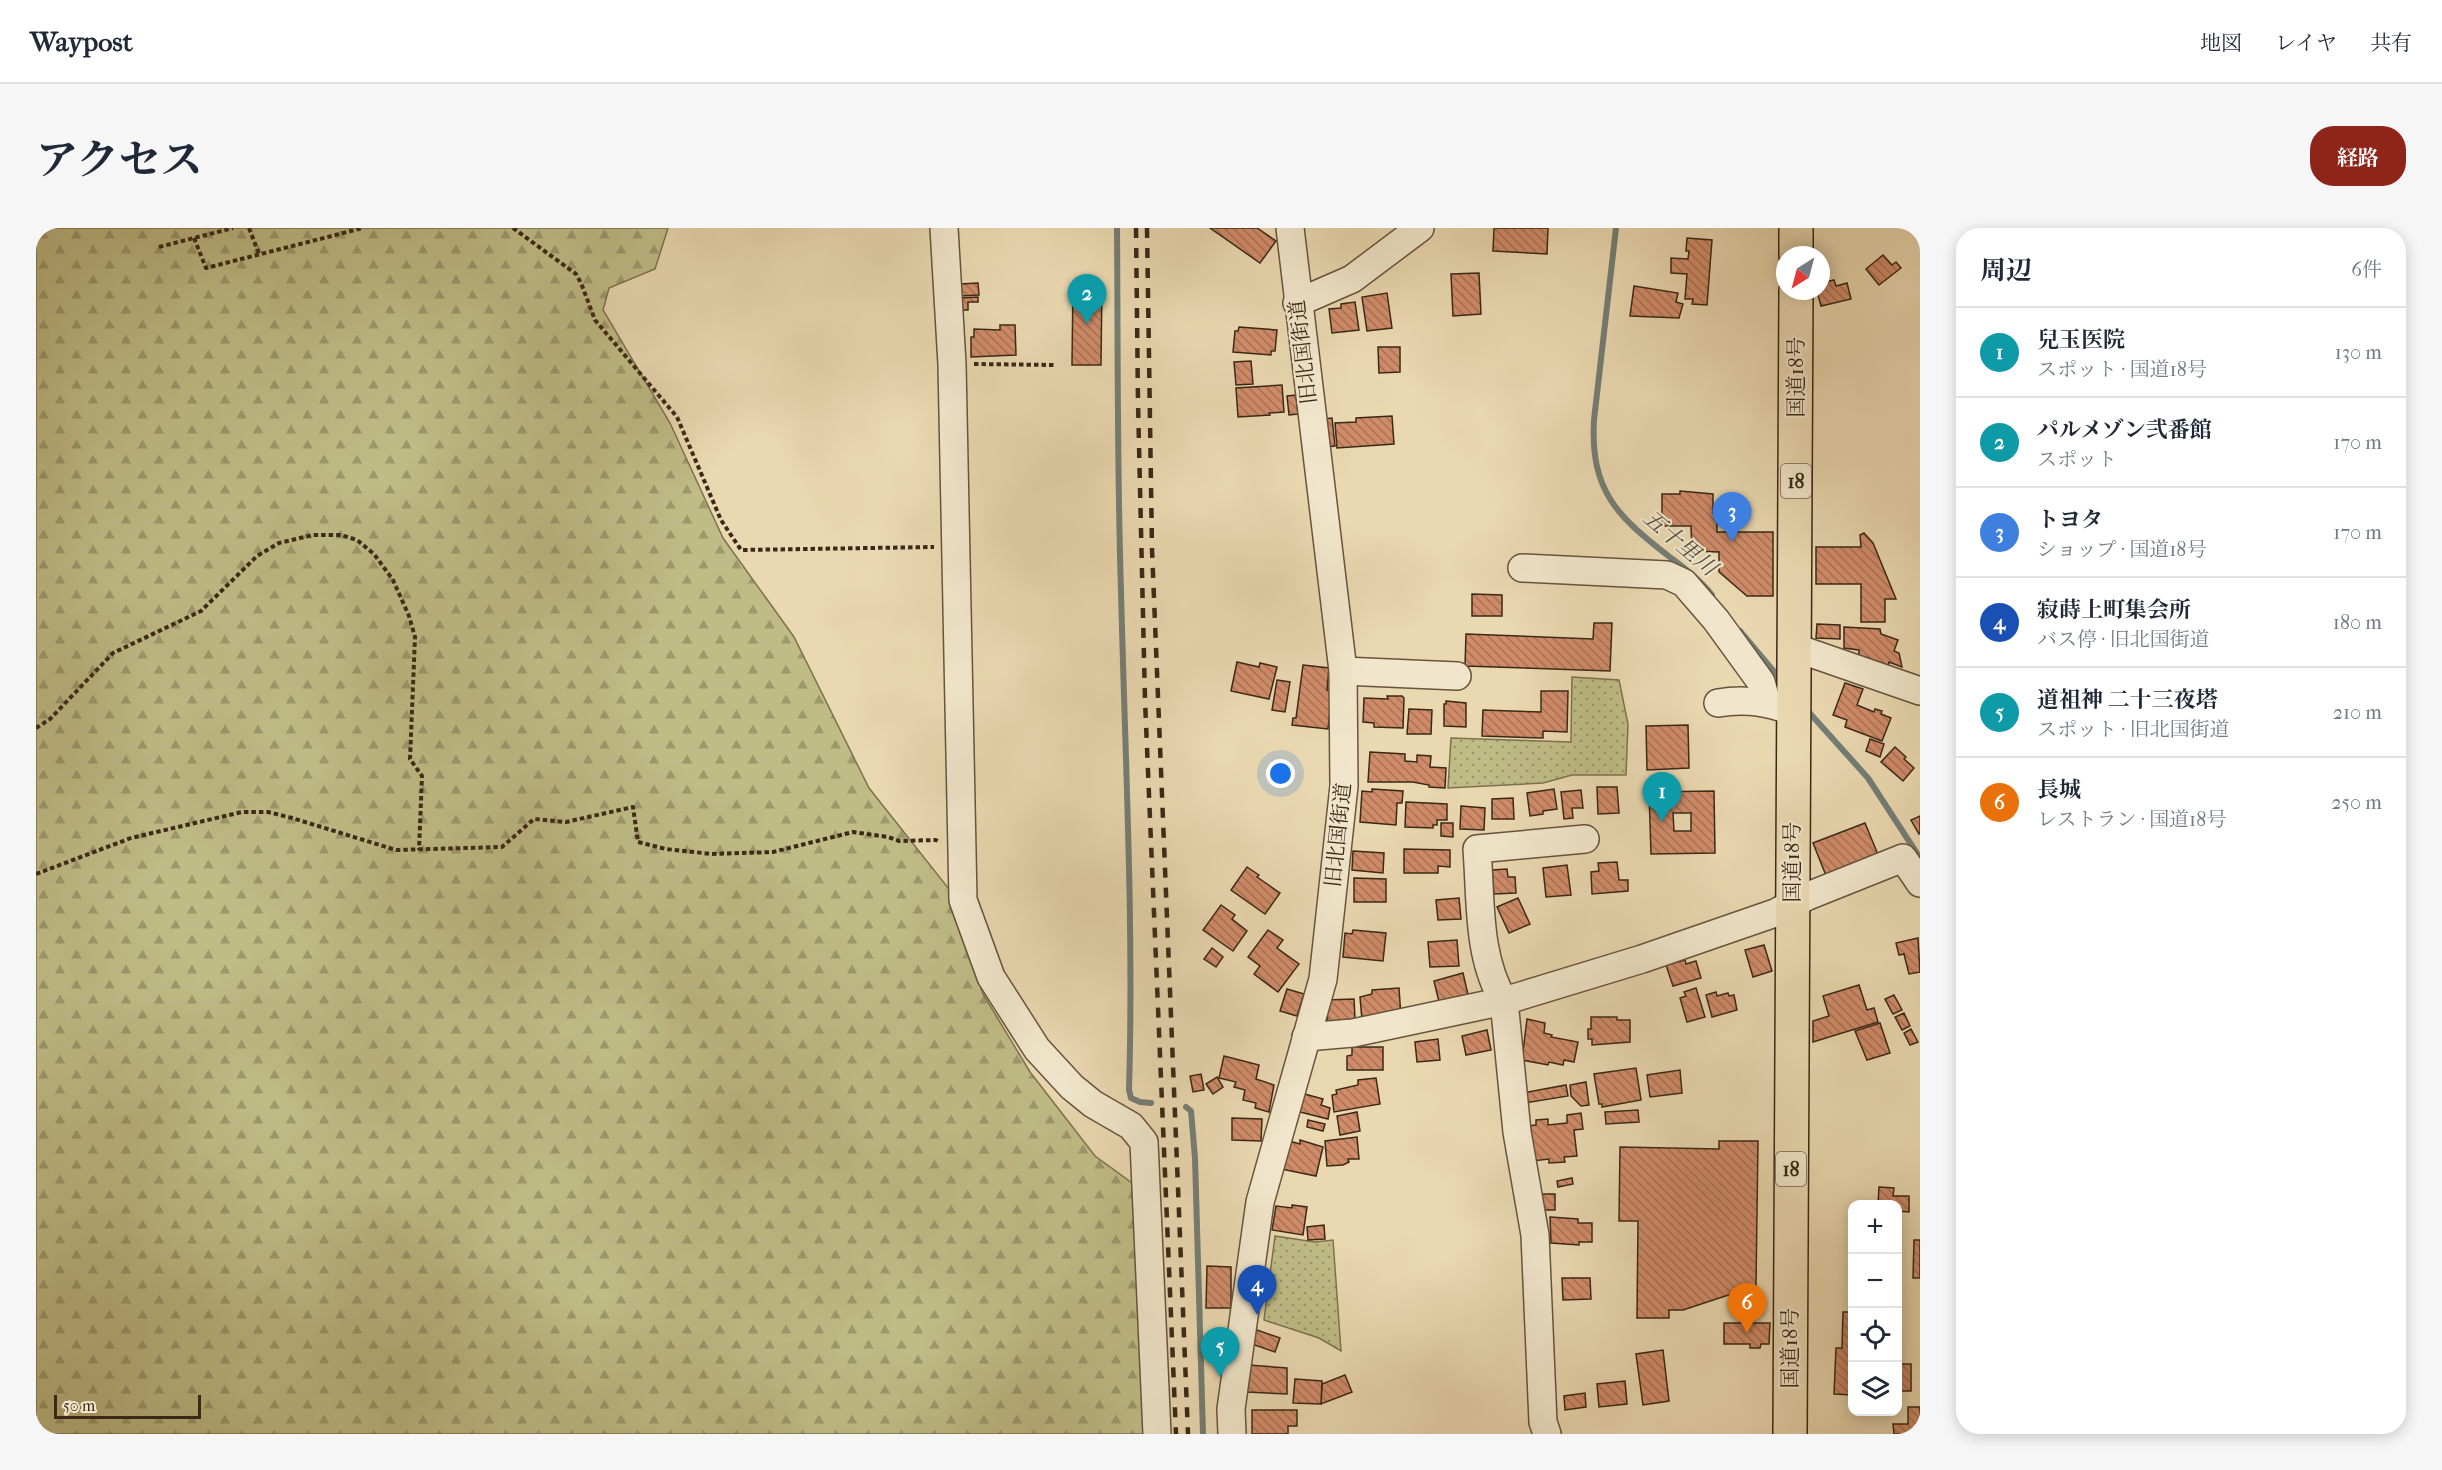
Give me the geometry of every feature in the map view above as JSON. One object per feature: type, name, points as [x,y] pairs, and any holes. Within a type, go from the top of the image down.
[{"type":"highway","points":[[1796,228],[1796,246]]},
{"type":"highway","name":"国道18号","points":[[1790,1434],[1792,904],[1780,707],[1795,660],[1796,300]]},
{"type":"street","points":[[944,228],[952,364],[963,900],[991,977],[1037,1049],[1072,1087],[1093,1104],[1131,1126],[1144,1142],[1157,1434]]},
{"type":"street","name":"旧北国街道","points":[[1232,1434],[1231,1409],[1260,1202],[1323,979],[1344,786],[1343,671],[1328,532],[1297,303],[1290,228]]},
{"type":"street","points":[[1297,303],[1352,279],[1418,230]]},
{"type":"street","points":[[1522,568],[1667,574],[1684,583],[1716,620],[1780,707]]},
{"type":"street","points":[[1795,660],[1920,691]]},
{"type":"street","points":[[1343,671],[1457,676]]},
{"type":"street","points":[[1718,703],[1738,699],[1780,707]]},
{"type":"street","points":[[1547,1434],[1543,1422],[1535,1235],[1517,1132],[1504,1001],[1494,985],[1484,943],[1477,849],[1585,839]]},
{"type":"street","points":[[1306,1037],[1353,1033],[1504,1001],[1642,959],[1775,913],[1910,854],[1920,882]]},
{"type":"path","points":[[159,247],[232,228]]},
{"type":"path","points":[[249,228],[259,254]]},
{"type":"path","points":[[194,238],[206,268],[363,228]]},
{"type":"path","points":[[513,228],[576,274],[595,320],[677,417],[721,520],[741,550],[956,546]]},
{"type":"path","points":[[952,364],[1056,365]]},
{"type":"path","points":[[36,728],[50,719],[113,653],[201,611],[257,556],[279,543],[313,535],[341,535],[357,540],[374,554],[393,580],[409,616],[414,637],[410,759],[422,776],[419,850]]},
{"type":"path","points":[[36,874],[131,838],[242,812],[268,812],[396,850],[502,847],[534,819],[566,822],[633,807],[638,842],[666,849],[712,854],[773,852],[853,832],[888,837],[899,841],[936,840],[942,844]]},
{"type":"green space","points":[[36,228],[668,228],[655,269],[609,288],[603,310],[670,423],[723,538],[794,637],[869,788],[949,889],[983,994],[1030,1072],[1095,1156],[1132,1183],[1147,1434],[36,1434]]},
{"type":"green space","points":[[1572,677],[1619,680],[1628,724],[1626,775],[1572,775],[1543,783],[1448,788],[1451,738],[1571,742]]},
{"type":"green space","points":[[1275,1236],[1315,1242],[1333,1240],[1341,1351],[1319,1338],[1264,1320]]},
{"type":"building","points":[[1210,228],[1257,228],[1276,241],[1260,263]]},
{"type":"building","points":[[1494,228],[1548,228],[1547,254],[1493,251]]},
{"type":"building","points":[[1687,238],[1712,240],[1707,305],[1692,304],[1693,299],[1685,299],[1687,274],[1671,273],[1671,258],[1688,259]]},
{"type":"building","points":[[1883,255],[1892,265],[1896,262],[1901,268],[1879,285],[1866,269]]},
{"type":"building","points":[[1479,273],[1481,314],[1453,316],[1451,274]]},
{"type":"building","points":[[1834,280],[1836,286],[1847,283],[1851,299],[1821,306],[1819,300],[1830,300],[1830,281]]},
{"type":"building","points":[[1073,282],[1102,283],[1101,365],[1072,365]]},
{"type":"building","points":[[978,283],[979,295],[960,296],[960,284]]},
{"type":"building","points":[[1634,286],[1678,293],[1676,302],[1683,304],[1679,318],[1630,316]]},
{"type":"building","points":[[1387,293],[1392,328],[1367,331],[1362,297]]},
{"type":"building","points":[[978,297],[978,302],[968,302],[968,310],[961,310],[960,298]]},
{"type":"building","points":[[1355,302],[1359,330],[1332,333],[1329,309],[1341,308],[1341,304]]},
{"type":"building","points":[[1000,325],[1015,325],[1016,355],[971,357],[971,337],[974,337],[974,329],[1000,330]]},
{"type":"building","points":[[1239,327],[1277,330],[1275,351],[1271,351],[1271,355],[1233,352],[1235,331],[1238,331]]},
{"type":"building","points":[[1378,347],[1400,347],[1400,372],[1379,373]]},
{"type":"building","points":[[1251,361],[1253,384],[1236,385],[1234,362]]},
{"type":"building","points":[[1282,385],[1284,412],[1238,417],[1236,388]]},
{"type":"building","points":[[1296,395],[1298,414],[1289,415],[1287,396]]},
{"type":"building","points":[[1392,416],[1394,444],[1337,448],[1335,423],[1356,422],[1356,418]]},
{"type":"building","points":[[1332,418],[1335,446],[1326,447],[1324,419]]},
{"type":"building","points":[[1680,491],[1713,494],[1713,513],[1717,512],[1717,532],[1773,532],[1773,596],[1747,596],[1719,572],[1719,552],[1692,551],[1691,526],[1662,526],[1662,494],[1680,494]]},
{"type":"building","points":[[1864,533],[1873,543],[1896,599],[1885,599],[1885,622],[1861,622],[1861,584],[1816,584],[1816,547],[1861,547],[1860,535]]},
{"type":"building","points":[[1472,594],[1502,595],[1502,616],[1472,616]]},
{"type":"building","points":[[1594,623],[1612,623],[1610,671],[1465,666],[1466,634],[1593,639]]},
{"type":"building","points":[[1817,624],[1840,625],[1840,639],[1816,638]]},
{"type":"building","points":[[1844,627],[1880,629],[1881,634],[1898,640],[1894,651],[1899,653],[1902,667],[1889,662],[1888,667],[1868,660],[1869,658],[1859,657],[1859,650],[1844,648]]},
{"type":"building","points":[[1237,662],[1259,667],[1260,663],[1277,667],[1269,699],[1231,691]]},
{"type":"building","points":[[1303,665],[1329,668],[1327,690],[1332,691],[1328,729],[1292,725],[1293,718],[1296,718]]},
{"type":"building","points":[[1277,680],[1290,682],[1285,712],[1272,710]]},
{"type":"building","points":[[1845,683],[1863,689],[1857,705],[1874,712],[1875,709],[1882,711],[1881,714],[1891,718],[1882,741],[1845,727],[1847,720],[1833,715]]},
{"type":"building","points":[[1541,691],[1568,691],[1567,732],[1543,731],[1543,738],[1482,736],[1483,710],[1541,712]]},
{"type":"building","points":[[1387,696],[1404,698],[1403,728],[1374,727],[1374,723],[1363,722],[1364,698],[1388,699]]},
{"type":"building","points":[[1446,701],[1466,703],[1466,727],[1444,726]]},
{"type":"building","points":[[1409,709],[1432,710],[1431,734],[1407,734]]},
{"type":"building","points":[[1688,725],[1689,768],[1647,770],[1646,726]]},
{"type":"building","points":[[1870,739],[1884,744],[1880,757],[1866,751]]},
{"type":"building","points":[[1895,747],[1914,768],[1903,781],[1881,762]]},
{"type":"building","points":[[1370,752],[1405,754],[1405,761],[1417,762],[1417,755],[1431,756],[1430,767],[1446,768],[1445,788],[1429,787],[1429,785],[1413,782],[1368,782]]},
{"type":"building","points":[[1597,787],[1617,787],[1619,813],[1598,814]]},
{"type":"building","points":[[1372,789],[1403,791],[1402,803],[1397,803],[1396,825],[1360,822],[1362,791],[1372,792]]},
{"type":"building","points":[[1554,789],[1557,809],[1530,816],[1527,793]]},
{"type":"building","points":[[1581,790],[1583,808],[1572,808],[1573,818],[1564,819],[1561,792]]},
{"type":"building","points":[[1714,791],[1715,853],[1651,854],[1649,792]],"holes":[[[1673,813],[1691,813],[1691,831],[1674,831]]]},
{"type":"building","points":[[1513,798],[1514,819],[1492,819],[1492,799]]},
{"type":"building","points":[[1406,802],[1447,804],[1447,820],[1437,820],[1437,825],[1433,825],[1433,828],[1405,827]]},
{"type":"building","points":[[1461,806],[1485,808],[1484,830],[1460,829]]},
{"type":"building","points":[[1920,816],[1920,833],[1919,834],[1911,820]]},
{"type":"building","points":[[1441,823],[1453,823],[1453,837],[1441,836]]},
{"type":"building","points":[[1865,823],[1879,857],[1827,878],[1813,843]]},
{"type":"building","points":[[1404,849],[1450,850],[1450,867],[1438,866],[1438,873],[1404,873]]},
{"type":"building","points":[[1353,851],[1384,853],[1383,873],[1352,870]]},
{"type":"building","points":[[1617,862],[1619,880],[1628,880],[1628,891],[1592,894],[1591,872],[1599,871],[1598,863]]},
{"type":"building","points":[[1567,865],[1571,895],[1546,897],[1543,868]]},
{"type":"building","points":[[1247,867],[1280,893],[1265,914],[1231,890]]},
{"type":"building","points":[[1507,869],[1508,877],[1515,877],[1516,893],[1494,894],[1492,870]]},
{"type":"building","points":[[1354,878],[1386,879],[1386,902],[1354,902]]},
{"type":"building","points":[[1459,898],[1461,919],[1438,920],[1436,900]]},
{"type":"building","points":[[1518,898],[1530,924],[1509,933],[1497,907]]},
{"type":"building","points":[[1221,905],[1235,915],[1232,919],[1247,931],[1233,951],[1203,930]]},
{"type":"building","points":[[1268,930],[1283,940],[1277,948],[1299,964],[1278,992],[1254,974],[1260,966],[1248,957]]},
{"type":"building","points":[[1353,930],[1386,933],[1383,961],[1343,957],[1345,933],[1352,934]]},
{"type":"building","points":[[1918,938],[1920,972],[1909,974],[1904,954],[1899,955],[1896,943]]},
{"type":"building","points":[[1457,940],[1459,966],[1430,967],[1428,942]]},
{"type":"building","points":[[1764,945],[1772,971],[1753,977],[1745,950]]},
{"type":"building","points":[[1212,948],[1223,957],[1216,967],[1204,959]]},
{"type":"building","points":[[1685,960],[1686,964],[1696,961],[1701,978],[1673,986],[1666,965]]},
{"type":"building","points":[[1463,973],[1469,999],[1440,1006],[1434,981]]},
{"type":"building","points":[[1859,985],[1867,1010],[1874,1008],[1878,1022],[1813,1042],[1813,1021],[1829,1016],[1823,996]]},
{"type":"building","points":[[1399,988],[1401,1017],[1362,1020],[1360,997],[1372,994],[1372,990]]},
{"type":"building","points":[[1696,988],[1705,1017],[1687,1022],[1680,998],[1686,996],[1684,992]]},
{"type":"building","points":[[1287,989],[1304,994],[1297,1016],[1280,1011]]},
{"type":"building","points":[[1716,992],[1717,996],[1728,993],[1729,996],[1734,995],[1737,1010],[1712,1017],[1706,995]]},
{"type":"building","points":[[1894,995],[1902,1010],[1893,1014],[1885,999]]},
{"type":"building","points":[[1354,999],[1355,1019],[1345,1020],[1345,1023],[1328,1024],[1326,1000]]},
{"type":"building","points":[[1904,1013],[1910,1026],[1902,1030],[1895,1017]]},
{"type":"building","points":[[1591,1017],[1617,1017],[1617,1020],[1630,1020],[1630,1042],[1592,1045],[1592,1039],[1588,1039]]},
{"type":"building","points":[[1527,1019],[1545,1023],[1544,1033],[1552,1035],[1551,1037],[1578,1042],[1574,1062],[1564,1060],[1563,1065],[1549,1062],[1548,1065],[1522,1060]]},
{"type":"building","points":[[1880,1023],[1890,1053],[1867,1060],[1855,1031]]},
{"type":"building","points":[[1911,1029],[1918,1042],[1910,1045],[1904,1033]]},
{"type":"building","points":[[1487,1030],[1491,1050],[1466,1055],[1462,1036]]},
{"type":"building","points":[[1438,1039],[1440,1060],[1417,1062],[1415,1042]]},
{"type":"building","points":[[1352,1047],[1383,1047],[1383,1070],[1347,1070],[1347,1056],[1352,1055]]},
{"type":"building","points":[[1224,1056],[1259,1065],[1256,1079],[1274,1085],[1269,1112],[1255,1108],[1256,1103],[1243,1100],[1245,1090],[1234,1087],[1236,1082],[1219,1078]]},
{"type":"building","points":[[1636,1068],[1641,1100],[1602,1107],[1602,1104],[1599,1104],[1594,1074]]},
{"type":"building","points":[[1680,1070],[1682,1093],[1650,1097],[1647,1075]]},
{"type":"building","points":[[1201,1074],[1204,1090],[1193,1092],[1190,1076]]},
{"type":"building","points":[[1217,1077],[1223,1087],[1213,1094],[1206,1084]]},
{"type":"building","points":[[1376,1078],[1380,1104],[1334,1112],[1332,1095],[1337,1094],[1336,1090],[1358,1085],[1358,1080]]},
{"type":"building","points":[[1586,1082],[1589,1105],[1581,1106],[1571,1096],[1570,1085]]},
{"type":"building","points":[[1566,1085],[1568,1096],[1525,1103],[1523,1093]]},
{"type":"building","points":[[1301,1093],[1323,1099],[1321,1105],[1330,1108],[1328,1119],[1296,1111]]},
{"type":"building","points":[[1638,1110],[1639,1122],[1606,1124],[1605,1112]]},
{"type":"building","points":[[1357,1112],[1360,1131],[1340,1135],[1337,1116]]},
{"type":"building","points":[[1581,1113],[1583,1129],[1574,1130],[1577,1156],[1564,1157],[1565,1162],[1549,1163],[1549,1159],[1532,1161],[1528,1126],[1536,1125],[1536,1120],[1548,1119],[1548,1125],[1567,1123],[1567,1115]]},
{"type":"building","points":[[1232,1118],[1262,1119],[1261,1141],[1232,1140]]},
{"type":"building","points":[[1308,1120],[1325,1124],[1323,1131],[1307,1127]]},
{"type":"building","points":[[1357,1137],[1359,1159],[1348,1159],[1349,1162],[1343,1165],[1327,1166],[1325,1141]]},
{"type":"building","points":[[1300,1140],[1323,1147],[1316,1176],[1281,1169],[1289,1141],[1300,1144]]},
{"type":"building","points":[[1719,1141],[1758,1141],[1756,1286],[1683,1310],[1669,1310],[1669,1318],[1637,1318],[1638,1221],[1619,1221],[1620,1147],[1719,1149]]},
{"type":"building","points":[[1572,1178],[1573,1184],[1558,1187],[1557,1181]]},
{"type":"building","points":[[1879,1187],[1894,1188],[1893,1196],[1909,1196],[1909,1212],[1902,1211],[1902,1200],[1878,1200]]},
{"type":"building","points":[[1542,1194],[1555,1194],[1555,1210],[1543,1210]]},
{"type":"building","points":[[1292,1205],[1307,1207],[1303,1235],[1272,1230],[1276,1206],[1292,1208]]},
{"type":"building","points":[[1550,1217],[1578,1219],[1578,1223],[1592,1223],[1592,1242],[1579,1242],[1579,1245],[1551,1243]]},
{"type":"building","points":[[1324,1225],[1325,1239],[1308,1240],[1307,1227]]},
{"type":"building","points":[[1914,1240],[1920,1240],[1920,1278],[1913,1278]]},
{"type":"building","points":[[1207,1266],[1231,1267],[1231,1308],[1206,1308]]},
{"type":"building","points":[[1562,1278],[1590,1278],[1591,1299],[1563,1300]]},
{"type":"building","points":[[1843,1312],[1848,1312],[1848,1395],[1834,1394],[1836,1348],[1842,1348]]},
{"type":"building","points":[[1724,1323],[1770,1323],[1769,1344],[1761,1344],[1760,1348],[1750,1348],[1750,1344],[1724,1344]]},
{"type":"building","points":[[1254,1329],[1280,1338],[1275,1352],[1249,1343]]},
{"type":"building","points":[[1663,1350],[1669,1401],[1643,1405],[1636,1354]]},
{"type":"building","points":[[1902,1364],[1911,1364],[1911,1391],[1902,1391]]},
{"type":"building","points":[[1249,1365],[1287,1368],[1287,1394],[1247,1392]]},
{"type":"building","points":[[1345,1375],[1352,1392],[1321,1404],[1322,1384]]},
{"type":"building","points":[[1295,1379],[1322,1381],[1321,1404],[1293,1403]]},
{"type":"building","points":[[1625,1381],[1627,1404],[1599,1407],[1597,1384]]},
{"type":"building","points":[[1585,1393],[1586,1407],[1565,1410],[1564,1396]]},
{"type":"building","points":[[1908,1407],[1920,1407],[1920,1434],[1894,1434],[1893,1424],[1908,1424]]},
{"type":"building","points":[[1252,1410],[1297,1410],[1297,1426],[1288,1426],[1288,1434],[1252,1434]]},
{"type":"waterway","points":[[1117,228],[1119,500],[1130,902],[1129,1090],[1131,1098],[1151,1103]]},
{"type":"waterway","name":"五十里川","points":[[1616,228],[1594,420],[1597,466],[1611,501],[1622,515],[1652,543],[1693,575],[1712,595]]},
{"type":"waterway","name":"五十里川","points":[[1740,631],[1782,681]]},
{"type":"waterway","name":"五十里川","points":[[1806,709],[1868,778],[1920,858]]},
{"type":"waterway","points":[[1186,1107],[1191,1111],[1195,1158],[1203,1434]]},
{"type":"railway","points":[[1136,228],[1145,700],[1176,1434]]},
{"type":"railway","points":[[1147,228],[1152,549],[1188,1434]]},
{"type":"place","name":"パルメゾン弐番館","points":[[1087,324]]},
{"type":"place","name":"トヨタ","points":[[1732,542]]},
{"type":"place","name":"兒玉医院","points":[[1662,822]]},
{"type":"place","name":"寂蒔上町集会所","points":[[1257,1315]]},
{"type":"place","name":"長城","points":[[1747,1333]]},
{"type":"place","name":"道祖神 二十三夜塔","points":[[1220,1377]]}]
